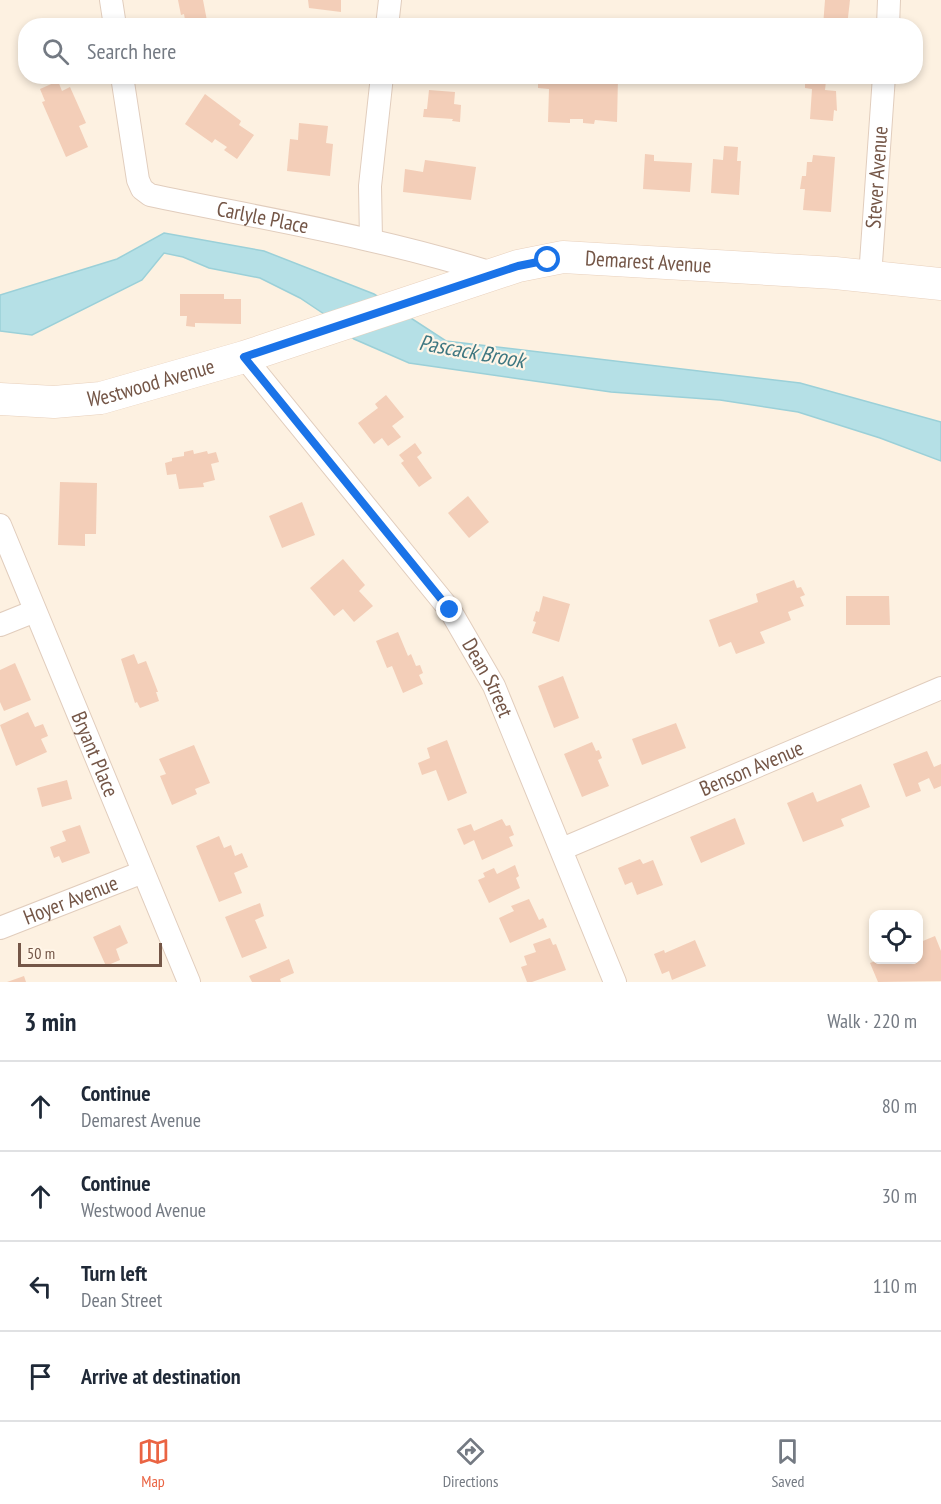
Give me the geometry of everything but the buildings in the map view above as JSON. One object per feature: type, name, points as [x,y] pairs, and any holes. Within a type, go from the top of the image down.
[{"type":"street","points":[[111,0],[113,18]]},
{"type":"street","points":[[388,18],[390,0]]},
{"type":"street","points":[[889,18],[890,0]]},
{"type":"street","name":"Carlyle Place","points":[[123,84],[138,180],[142,189],[150,195],[371,240],[459,262],[495,274]]},
{"type":"street","points":[[371,240],[370,186],[381,84]]},
{"type":"street","name":"Stever Avenue","points":[[870,277],[883,84]]},
{"type":"street","name":"Demarest Avenue","points":[[331,328],[518,266],[563,257],[835,273],[941,284]]},
{"type":"street","name":"Westwood Avenue","points":[[0,399],[54,402],[101,398],[244,357],[331,328]]},
{"type":"street","name":"Dean Street","points":[[244,357],[450,610],[494,686],[615,982]]},
{"type":"street","name":"Bryant Place","points":[[0,525],[189,982]]},
{"type":"street","points":[[0,625],[35,611]]},
{"type":"street","name":"Benson Avenue","points":[[562,849],[941,688]]},
{"type":"street","name":"Hoyer Avenue","points":[[0,928],[143,872]]},
{"type":"water","name":"Pascack Brook","points":[[164,233],[264,251],[374,294],[446,341],[800,383],[941,422],[941,461],[880,438],[798,412],[720,400],[611,392],[409,363],[354,339],[300,298],[260,278],[209,268],[183,257],[164,253],[142,280],[32,335],[0,331],[0,295],[117,259]]},
{"type":"route","points":[[450,610],[244,357],[518,266],[548,260]]}]
